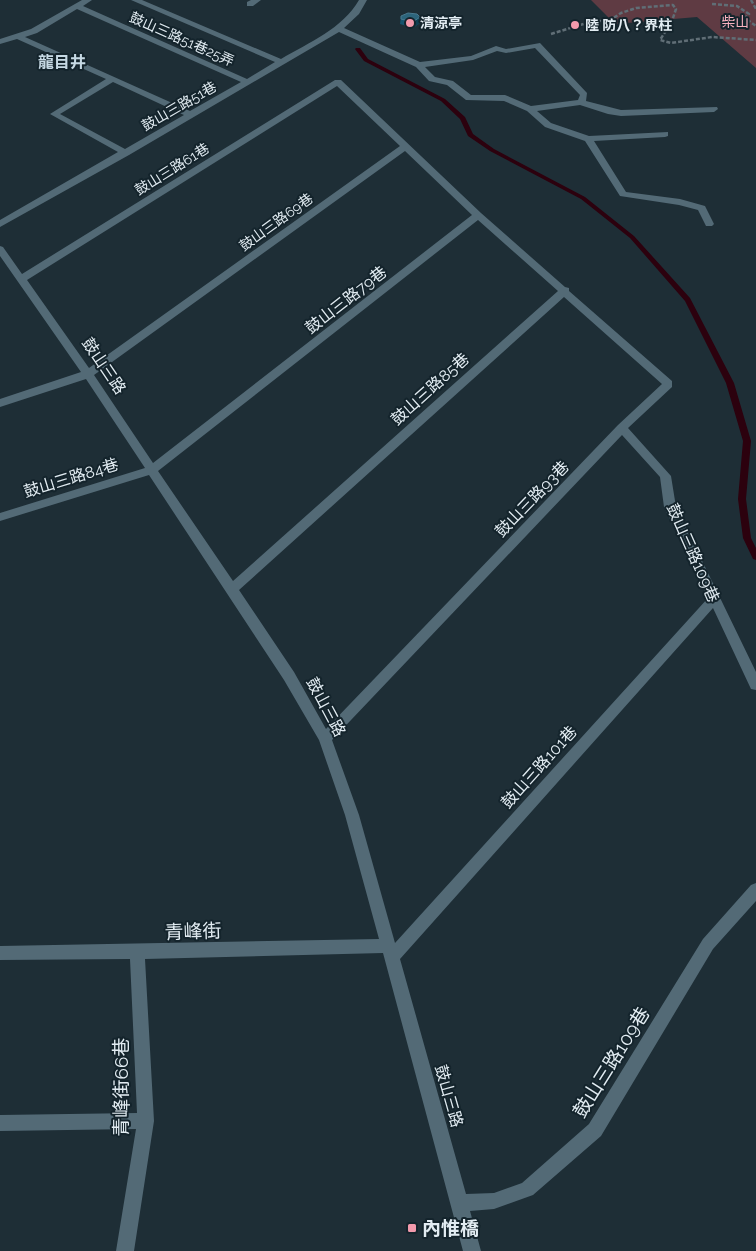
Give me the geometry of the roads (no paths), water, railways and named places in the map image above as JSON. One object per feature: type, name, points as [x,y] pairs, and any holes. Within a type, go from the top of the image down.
[{"type":"street","points":[[0,42],[34,30],[88,0]]},
{"type":"street","points":[[135,0],[282,62]]},
{"type":"street","name":"鼓山三路51巷","points":[[0,224],[192,115],[339,28],[354,15],[363,0]]},
{"type":"street","name":"鼓山三路51巷25弄","points":[[78,6],[248,82]]},
{"type":"street","points":[[339,28],[419,65],[432,79],[450,83],[469,98],[505,98],[530,109],[548,125],[588,139],[665,134]]},
{"type":"street","points":[[17,36],[192,115]]},
{"type":"street","points":[[419,65],[473,58],[496,48],[506,51],[537,45],[584,95],[581,102]]},
{"type":"street","points":[[113,79],[54,114],[126,153]]},
{"type":"street","name":"鼓山三路61巷","points":[[21,279],[338,82],[405,146]]},
{"type":"street","points":[[530,109],[581,102],[611,112],[714,109]]},
{"type":"street","points":[[588,139],[623,194],[680,202],[702,208],[709,224]]},
{"type":"street","points":[[405,146],[478,215],[565,290]]},
{"type":"street","name":"鼓山三路69巷","points":[[0,403],[88,374],[405,146]]},
{"type":"street","name":"鼓山三路79巷","points":[[152,470],[478,215]]},
{"type":"street","name":"鼓山三路","points":[[0,248],[88,374],[232,590],[289,676],[325,738],[352,815],[472,1251]]},
{"type":"street","name":"鼓山三路93巷","points":[[325,738],[622,428],[668,384],[565,290]]},
{"type":"street","name":"鼓山三路85巷","points":[[232,590],[565,290]]},
{"type":"street","name":"鼓山三路109巷","points":[[622,428],[665,476],[670,507],[756,685]]},
{"type":"street","name":"鼓山三路84巷","points":[[0,517],[152,470]]},
{"type":"street","name":"鼓山三路101巷","points":[[389,952],[714,600]]},
{"type":"street","name":"鼓山三路109巷","points":[[460,1203],[494,1201],[527,1189],[595,1130],[708,944],[756,890]]},
{"type":"street","name":"青峰街66巷","points":[[125,1251],[146,1121],[137,952]]},
{"type":"street","name":"青峰街","points":[[0,953],[389,952]]},
{"type":"street","points":[[0,1123],[146,1121]]},
{"type":"waterway","points":[[358,49],[366,60],[443,100],[463,118],[470,135],[492,150],[583,198],[632,237],[688,300],[730,383],[747,441],[742,499],[747,538],[756,557]]},
{"type":"place","name":"清涼亭","points":[[410,23]]},
{"type":"place","name":"陸 防八？界柱","points":[[575,25]]},
{"type":"place","name":"內惟橋","points":[[412,1228]]},
{"type":"district","name":"龍目井","points":[[62,62]]},
{"type":"park label","name":"柴山","points":[[735,22]]}]
